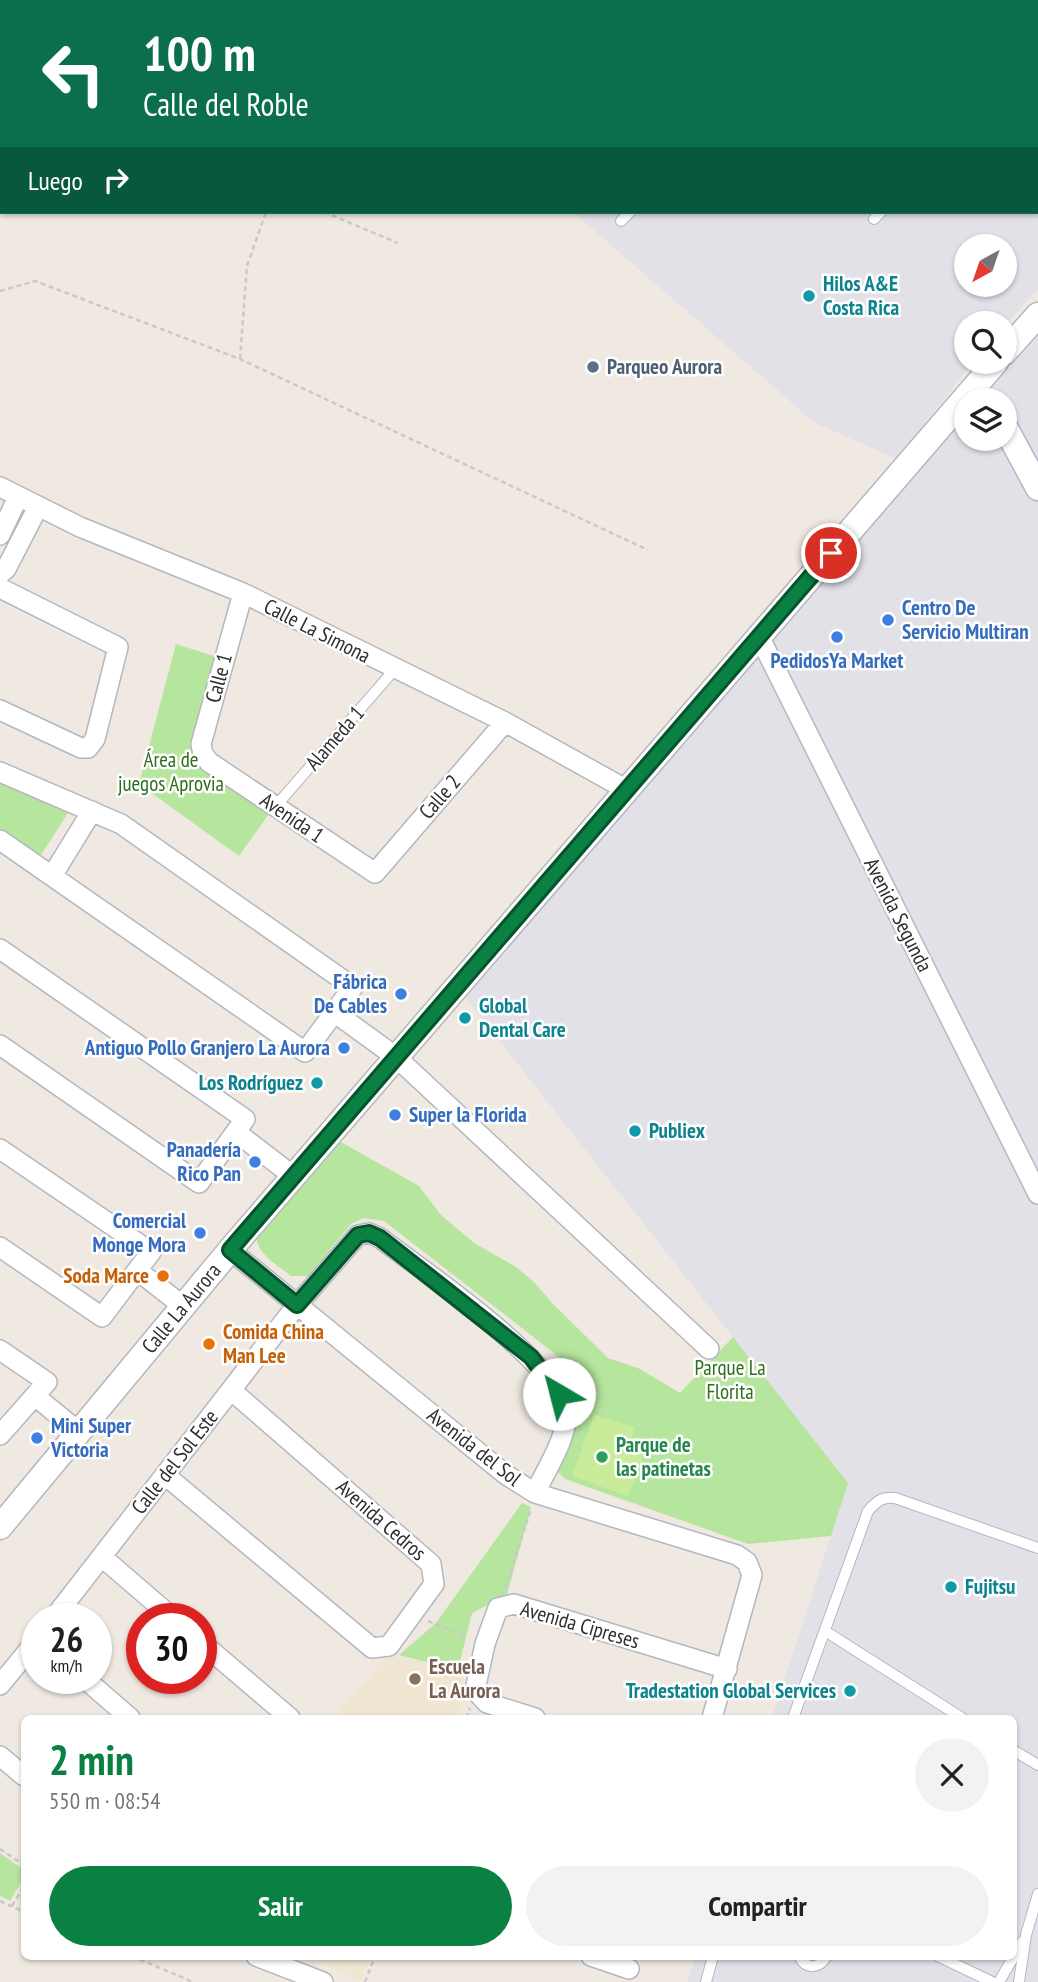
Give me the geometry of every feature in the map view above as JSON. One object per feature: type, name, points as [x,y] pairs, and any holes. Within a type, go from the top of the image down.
[{"type":"street","points":[[1017,338],[1038,315]]},
{"type":"street","name":"Calle La Aurora","points":[[0,1527],[230,1250],[759,636],[989,381]]},
{"type":"street","points":[[1017,449],[1038,488]]},
{"type":"street","name":"Calle La Simona","points":[[0,487],[80,527],[243,593],[505,722],[627,790]]},
{"type":"street","points":[[0,535],[18,497]]},
{"type":"street","points":[[0,574],[6,569],[38,507]]},
{"type":"street","points":[[0,588],[118,647],[94,739],[88,747],[81,748],[0,710]]},
{"type":"street","name":"Calle 1","points":[[209,762],[202,754],[201,744],[243,593]]},
{"type":"street","name":"Avenida Segunda","points":[[759,636],[1038,1194]]},
{"type":"street","name":"Calle 2","points":[[375,873],[505,722]]},
{"type":"street","name":"Avenida 1","points":[[209,762],[375,873]]},
{"type":"street","points":[[0,772],[121,824],[354,987],[305,1052],[0,840]]},
{"type":"street","points":[[52,876],[92,811]]},
{"type":"street","points":[[0,949],[245,1119],[199,1183],[0,1045]]},
{"type":"street","points":[[334,1012],[396,1057],[709,1349]]},
{"type":"street","points":[[236,1132],[293,1177]]},
{"type":"street","points":[[0,1149],[151,1252],[103,1317],[0,1247]]},
{"type":"street","name":"Calle del Sol Este","points":[[66,1603],[297,1305],[358,1235],[369,1233],[380,1238],[505,1334],[531,1357],[546,1375],[559,1394],[566,1412],[566,1429],[535,1493]]},
{"type":"street","name":"Avenida del Sol","points":[[230,1250],[505,1475],[535,1493],[737,1555],[747,1562],[752,1575],[727,1669]]},
{"type":"street","points":[[138,1271],[183,1306]]},
{"type":"street","points":[[0,1350],[47,1382],[0,1435]]},
{"type":"street","name":"Avenida Cedros","points":[[165,1475],[372,1648],[389,1646],[434,1584],[431,1564],[231,1391]]},
{"type":"street","points":[[35,1396],[80,1433]]},
{"type":"street","points":[[102,1557],[155,1603]]},
{"type":"street","name":"Avenida Cipreses","points":[[525,1715],[487,1703],[475,1690],[485,1644],[498,1608],[514,1604],[727,1669]]},
{"type":"street","points":[[217,1656],[286,1715]]},
{"type":"street","points":[[0,1685],[21,1659]]},
{"type":"street","points":[[713,1715],[727,1669]]},
{"type":"street","points":[[102,1694],[127,1715]]},
{"type":"street","points":[[0,1755],[21,1773]]},
{"type":"street","points":[[266,1960],[323,1982]]},
{"type":"street","points":[[603,1960],[629,1969]]},
{"type":"lane","points":[[621,221],[628,214]]},
{"type":"lane","name":"Alameda 1","points":[[275,807],[395,669]]},
{"type":"lane","points":[[794,1715],[868,1511],[884,1497],[895,1498],[1038,1548]]},
{"type":"lane","points":[[825,1631],[957,1715]]},
{"type":"lane","points":[[1017,1752],[1038,1765]]},
{"type":"lane","points":[[1019,1982],[1026,1935],[1038,1894]]},
{"type":"lane","points":[[1017,1951],[1026,1935]]},
{"type":"lane","points":[[706,1982],[712,1960]]},
{"type":"lane","points":[[801,1960],[809,1966],[816,1966],[825,1960]]},
{"type":"lane","points":[[946,1960],[992,1982]]},
{"type":"lane","points":[[999,1982],[1012,1960]]},
{"type":"path","points":[[240,359],[247,266],[265,214]]},
{"type":"path","points":[[329,214],[398,243]]},
{"type":"path","points":[[0,290],[35,281],[240,359],[648,550]]},
{"type":"path","points":[[498,1608],[535,1493]]},
{"type":"path","points":[[412,1614],[485,1644]]},
{"type":"path","points":[[0,1849],[21,1863]]},
{"type":"path","points":[[12,1906],[21,1891]]},
{"type":"path","points":[[0,1901],[21,1910]]},
{"type":"path","points":[[141,1960],[193,1982]]},
{"type":"path","points":[[365,1982],[373,1960]]},
{"type":"shaded area","points":[[575,214],[1038,214],[1038,289],[1017,313],[954,311],[954,374],[964,374],[897,459],[815,423]]},
{"type":"shaded area","points":[[1038,336],[1038,1982],[687,1982],[694,1960],[1017,1960],[1017,1715],[773,1715],[848,1483],[461,992],[954,432],[954,451],[1017,451],[1017,388],[992,388],[1005,374],[1017,374],[1017,360]]},
{"type":"shaded area","name":"Escuela La Aurora","points":[[390,1654],[458,1670],[468,1688],[459,1715],[336,1715]]},
{"type":"shaded area","points":[[316,1960],[369,1960],[360,1982]]},
{"type":"green space","name":"Área de juegos Aprovia","points":[[176,644],[217,657],[195,740],[195,760],[271,811],[239,856],[139,784]]},
{"type":"green space","points":[[0,782],[68,813],[39,858],[0,832]]},
{"type":"green space","name":"Parque La Florita","points":[[339,1141],[419,1186],[441,1215],[474,1243],[516,1267],[534,1282],[608,1358],[638,1368],[680,1393],[733,1337],[848,1483],[831,1536],[748,1544],[565,1479],[558,1472],[558,1462],[581,1401],[575,1377],[554,1353],[384,1221],[363,1218],[351,1224],[308,1276],[291,1276],[274,1263],[260,1248],[257,1236]]},
{"type":"green space","name":"Parque de las patinetas","points":[[594,1415],[635,1427],[632,1437],[649,1441],[628,1496],[572,1476]]},
{"type":"green space","points":[[522,1503],[531,1507],[507,1595],[472,1613],[458,1670],[399,1655],[436,1623]]},
{"type":"green space","points":[[0,1853],[21,1868],[21,1882],[10,1901],[0,1896]]},
{"type":"place","name":"Hilos A&E Costa Rica","points":[[809,296]]},
{"type":"place","name":"Parqueo Aurora","points":[[593,367]]},
{"type":"place","name":"Centro De Servicio Multiran","points":[[888,620]]},
{"type":"place","name":"PedidosYa Market","points":[[837,637]]},
{"type":"place","name":"Fábrica De Cables","points":[[401,994]]},
{"type":"place","name":"Global Dental Care","points":[[465,1018]]},
{"type":"place","name":"Antiguo Pollo Granjero La Aurora","points":[[344,1048]]},
{"type":"place","name":"Los Rodríguez","points":[[317,1083]]},
{"type":"place","name":"Super la Florida","points":[[395,1115]]},
{"type":"place","name":"Publiex","points":[[635,1131]]},
{"type":"place","name":"Panadería Rico Pan","points":[[255,1162]]},
{"type":"place","name":"Comercial Monge Mora","points":[[200,1233]]},
{"type":"place","name":"Soda Marce","points":[[163,1276]]},
{"type":"place","name":"Comida China Man Lee","points":[[209,1344]]},
{"type":"place","name":"Mini Super Victoria","points":[[37,1438]]},
{"type":"place","name":"Parque de las patinetas","points":[[602,1457]]},
{"type":"place","name":"Fujitsu","points":[[951,1587]]},
{"type":"place","name":"Escuela La Aurora","points":[[415,1679]]},
{"type":"place","name":"Tradestation Global Services","points":[[850,1691]]},
{"type":"route","points":[[559,1394],[531,1357],[505,1334],[380,1238],[369,1233],[358,1235],[297,1305],[230,1250],[831,553]]}]
